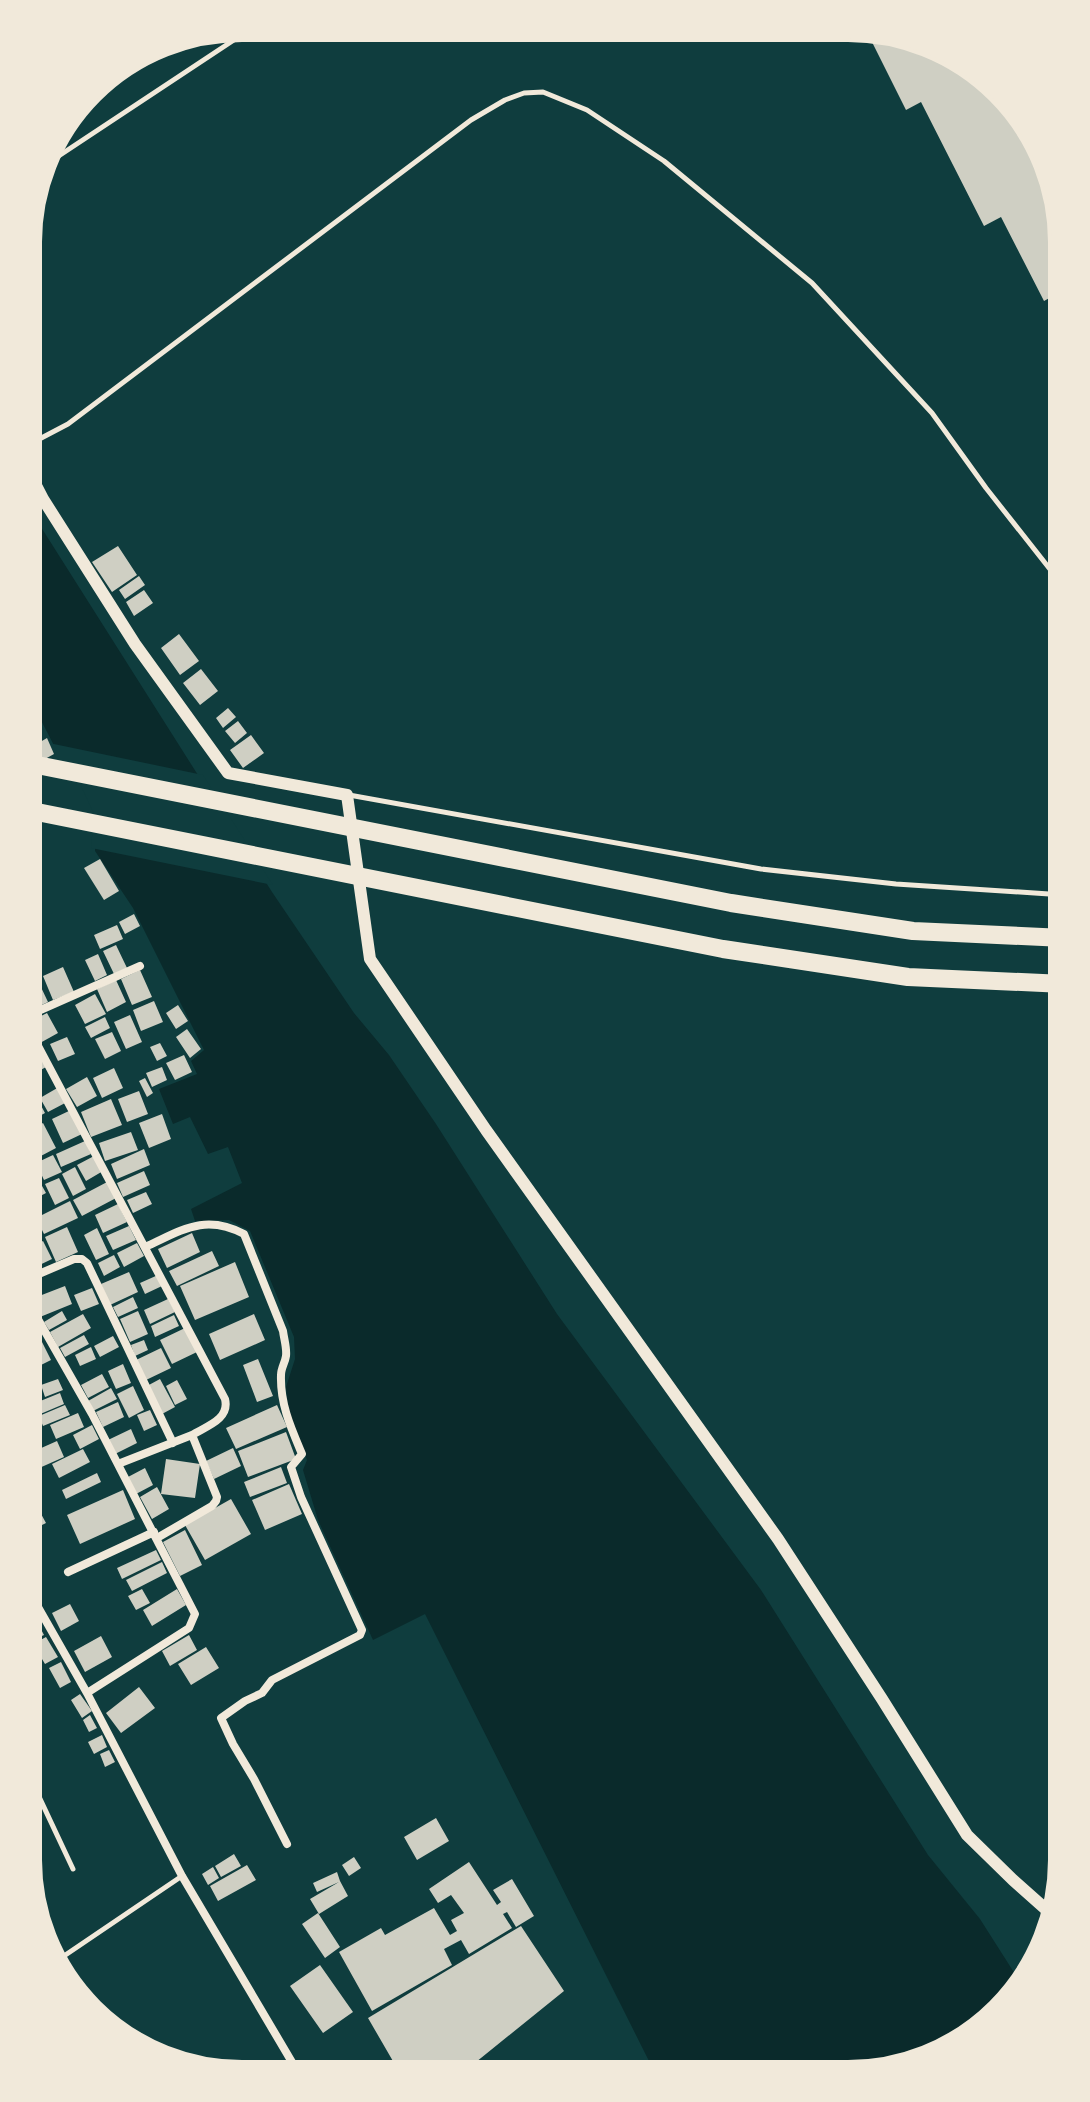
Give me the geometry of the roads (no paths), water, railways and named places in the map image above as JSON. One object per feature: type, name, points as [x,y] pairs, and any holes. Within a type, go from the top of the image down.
[{"type":"highway","points":[[40,766],[731,903],[913,931],[1050,937]]},
{"type":"highway","points":[[40,813],[723,949],[908,977],[1050,983]]},
{"type":"street","points":[[40,493],[135,644],[228,773],[347,795],[370,959],[486,1130],[778,1539],[967,1835],[1044,1907]]},
{"type":"street","points":[[40,1010],[140,966]]},
{"type":"street","points":[[40,1049],[227,1407],[224,1415],[192,1435],[118,1464]]},
{"type":"street","points":[[145,1247],[201,1224],[244,1234],[283,1331],[286,1355],[281,1372],[281,1398],[302,1454],[290,1466],[362,1630],[360,1635],[272,1680],[262,1693],[221,1718],[287,1844]]},
{"type":"street","points":[[40,1273],[74,1259],[87,1263],[173,1443]]},
{"type":"street","points":[[40,1323],[92,1414],[194,1609],[192,1624],[87,1693]]},
{"type":"street","points":[[68,1572],[155,1535],[212,1506],[217,1497],[192,1435]]},
{"type":"street","points":[[40,1611],[87,1693],[182,1876],[292,2062]]},
{"type":"lane","points":[[60,155],[234,40]]},
{"type":"lane","points":[[40,439],[68,424],[471,120],[505,100],[524,93],[543,92],[587,110],[664,161],[812,283],[932,413],[1050,569]]},
{"type":"lane","points":[[347,795],[761,869],[896,884],[1050,894]]},
{"type":"lane","points":[[40,1799],[73,1869]]},
{"type":"lane","points":[[65,1955],[182,1876]]},
{"type":"water","points":[[40,526],[272,892],[354,1013],[389,1055],[436,1124],[557,1314],[761,1590],[928,1855],[980,1919],[1015,1973],[991,2003],[960,2028],[913,2051],[874,2060],[649,2062],[425,1614],[373,1640],[318,1520],[303,1470],[307,1460],[288,1410],[286,1387],[295,1359],[294,1337],[250,1231],[229,1220],[195,1221],[191,1209],[242,1183],[228,1147],[208,1154],[190,1117],[173,1124],[159,1089],[197,1074],[191,1061],[204,1050],[133,908],[95,851],[98,813],[79,772],[64,765],[40,718]]}]
